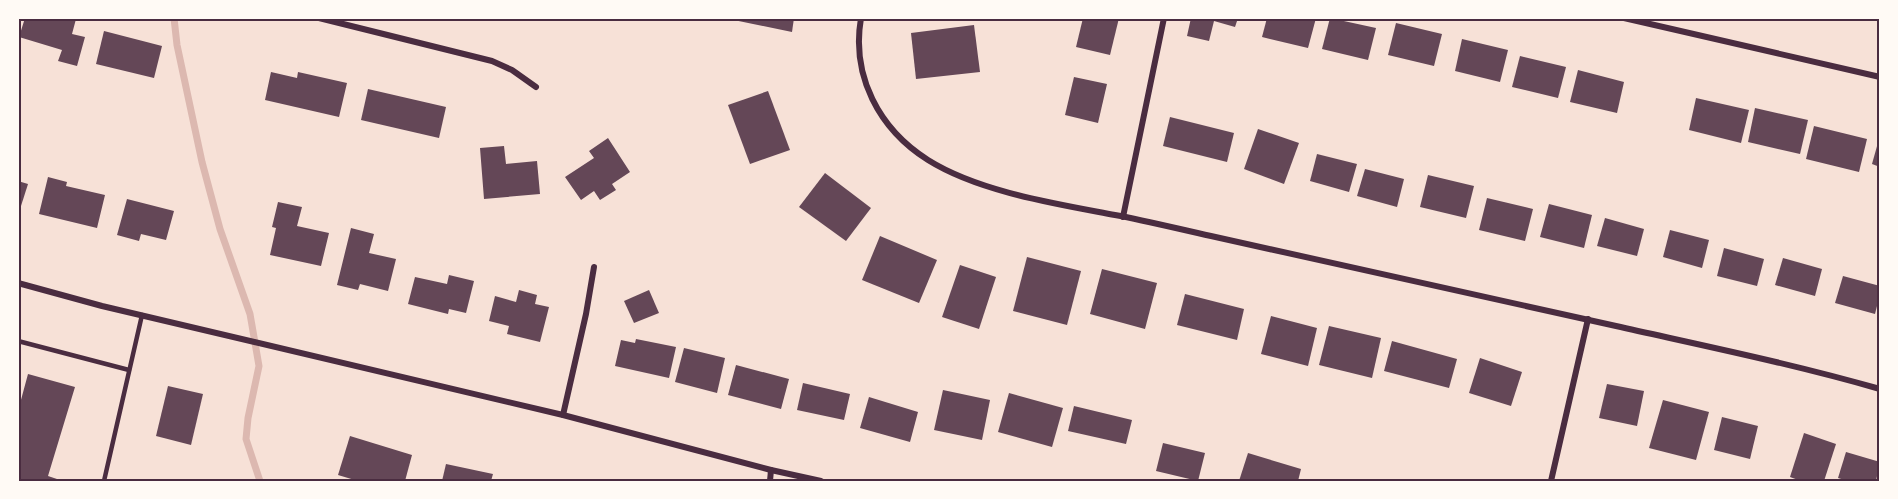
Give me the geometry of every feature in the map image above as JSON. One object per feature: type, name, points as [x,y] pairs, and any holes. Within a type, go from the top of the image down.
[{"type":"street","points":[[319,18],[492,61],[512,70],[536,87]]},
{"type":"street","points":[[861,18],[859,58],[867,89],[881,117],[914,150],[929,161],[958,176],[1040,200],[1587,319],[1817,371],[1880,389]]},
{"type":"street","points":[[1123,217],[1164,18]]},
{"type":"street","points":[[1624,18],[1880,77]]},
{"type":"street","points":[[563,415],[586,314],[594,267]]},
{"type":"street","points":[[18,283],[142,315],[563,415],[821,481]]},
{"type":"street","points":[[1551,481],[1587,319]]},
{"type":"street","points":[[770,481],[771,470]]},
{"type":"lane","points":[[104,481],[142,315]]},
{"type":"lane","points":[[18,341],[129,370]]},
{"type":"building","points":[[25,18],[76,19],[72,34],[85,37],[77,66],[58,61],[62,50],[19,37]]},
{"type":"building","points":[[724,18],[794,18],[792,32]]},
{"type":"building","points":[[1083,18],[1119,18],[1110,55],[1076,47]]},
{"type":"building","points":[[1191,18],[1238,18],[1235,27],[1214,21],[1209,41],[1187,36]]},
{"type":"building","points":[[1267,18],[1316,18],[1308,48],[1262,37]]},
{"type":"building","points":[[1330,18],[1376,28],[1368,60],[1322,49]]},
{"type":"building","points":[[1396,23],[1442,34],[1434,66],[1388,55]]},
{"type":"building","points":[[974,25],[980,72],[916,79],[911,33]]},
{"type":"building","points":[[104,31],[162,46],[154,78],[96,64]]},
{"type":"building","points":[[1462,39],[1508,50],[1500,82],[1455,71]]},
{"type":"building","points":[[1520,56],[1566,67],[1558,98],[1512,87]]},
{"type":"building","points":[[1578,70],[1624,82],[1617,113],[1570,102]]},
{"type":"building","points":[[271,72],[297,78],[298,72],[347,83],[339,117],[265,100]]},
{"type":"building","points":[[1074,77],[1107,84],[1098,123],[1065,115]]},
{"type":"building","points":[[368,89],[446,107],[439,138],[361,120]]},
{"type":"building","points":[[768,91],[790,150],[750,164],[728,105]]},
{"type":"building","points":[[1696,98],[1749,110],[1741,143],[1689,130]]},
{"type":"building","points":[[1755,108],[1808,120],[1800,154],[1748,142]]},
{"type":"building","points":[[1170,117],[1234,133],[1227,162],[1163,146]]},
{"type":"building","points":[[1814,126],[1867,139],[1859,172],[1806,159]]},
{"type":"building","points":[[1258,129],[1299,143],[1284,184],[1244,169]]},
{"type":"building","points":[[608,138],[630,172],[612,184],[616,190],[600,200],[594,191],[581,200],[565,177],[594,158],[589,151]]},
{"type":"building","points":[[1880,139],[1880,167],[1872,164]]},
{"type":"building","points":[[504,146],[506,164],[537,161],[540,194],[484,199],[480,148]]},
{"type":"building","points":[[1317,154],[1357,164],[1349,192],[1310,181]]},
{"type":"building","points":[[1365,169],[1404,179],[1397,207],[1357,196]]},
{"type":"building","points":[[825,173],[871,208],[846,241],[799,207]]},
{"type":"building","points":[[1428,175],[1474,186],[1466,218],[1420,207]]},
{"type":"building","points":[[48,177],[67,182],[66,186],[105,195],[97,228],[39,214]]},
{"type":"building","points":[[18,181],[28,184],[21,206],[18,205]]},
{"type":"building","points":[[1487,198],[1533,209],[1525,241],[1479,230]]},
{"type":"building","points":[[127,199],[174,211],[166,240],[141,234],[139,241],[117,235]]},
{"type":"building","points":[[278,202],[302,207],[297,226],[329,233],[321,266],[270,255],[276,228],[272,227]]},
{"type":"building","points":[[1549,204],[1592,215],[1584,248],[1540,237]]},
{"type":"building","points":[[1605,218],[1644,229],[1637,256],[1597,246]]},
{"type":"building","points":[[351,228],[374,234],[369,253],[396,259],[388,291],[360,284],[358,290],[337,285]]},
{"type":"building","points":[[1670,230],[1709,240],[1702,268],[1663,257]]},
{"type":"building","points":[[880,236],[937,260],[919,303],[862,280]]},
{"type":"building","points":[[1724,248],[1764,259],[1757,286],[1717,276]]},
{"type":"building","points":[[1027,257],[1081,271],[1067,325],[1013,311]]},
{"type":"building","points":[[1783,258],[1822,269],[1815,296],[1775,285]]},
{"type":"building","points":[[960,265],[996,277],[979,329],[942,317]]},
{"type":"building","points":[[1102,269],[1157,283],[1145,329],[1090,314]]},
{"type":"building","points":[[449,275],[474,281],[466,313],[449,309],[448,314],[408,304],[415,277],[447,284]]},
{"type":"building","points":[[1843,276],[1880,286],[1875,314],[1835,303]]},
{"type":"building","points":[[519,290],[537,295],[535,304],[549,307],[540,342],[507,334],[509,326],[489,321],[495,296],[516,302]]},
{"type":"building","points":[[649,290],[659,313],[634,323],[624,301]]},
{"type":"building","points":[[1185,294],[1244,309],[1237,340],[1177,325]]},
{"type":"building","points":[[1271,316],[1317,328],[1308,366],[1261,354]]},
{"type":"building","points":[[1329,326],[1381,338],[1372,378],[1319,365]]},
{"type":"building","points":[[636,339],[676,347],[669,378],[615,366],[621,340],[635,343]]},
{"type":"building","points":[[1392,341],[1457,359],[1449,388],[1384,371]]},
{"type":"building","points":[[684,348],[725,358],[717,393],[675,382]]},
{"type":"building","points":[[1480,358],[1522,372],[1511,406],[1469,393]]},
{"type":"building","points":[[736,365],[789,379],[781,409],[728,395]]},
{"type":"building","points":[[28,374],[75,387],[48,476],[63,481],[18,481],[18,411]]},
{"type":"building","points":[[803,383],[850,394],[844,420],[797,410]]},
{"type":"building","points":[[1607,384],[1644,391],[1637,426],[1599,418]]},
{"type":"building","points":[[168,386],[203,394],[191,445],[156,436]]},
{"type":"building","points":[[943,390],[990,400],[982,440],[934,430]]},
{"type":"building","points":[[1009,393],[1063,408],[1052,447],[998,432]]},
{"type":"building","points":[[869,397],[918,412],[910,442],[860,428]]},
{"type":"building","points":[[1663,400],[1709,412],[1696,460],[1649,448]]},
{"type":"building","points":[[1074,406],[1132,420],[1126,444],[1068,431]]},
{"type":"building","points":[[1722,417],[1758,426],[1750,459],[1714,450]]},
{"type":"building","points":[[1804,433],[1836,444],[1824,481],[1801,481],[1790,477]]},
{"type":"building","points":[[350,436],[412,455],[405,481],[358,481],[338,475]]},
{"type":"building","points":[[1163,443],[1205,453],[1198,481],[1156,471]]},
{"type":"building","points":[[1846,452],[1880,462],[1876,481],[1848,481],[1838,478]]},
{"type":"building","points":[[1248,453],[1301,469],[1298,481],[1239,481]]},
{"type":"building","points":[[446,464],[493,474],[491,481],[442,481]]},
{"type":"waterway","points":[[174,18],[177,45],[202,162],[220,229],[250,314],[259,366],[246,439],[260,481]]}]
